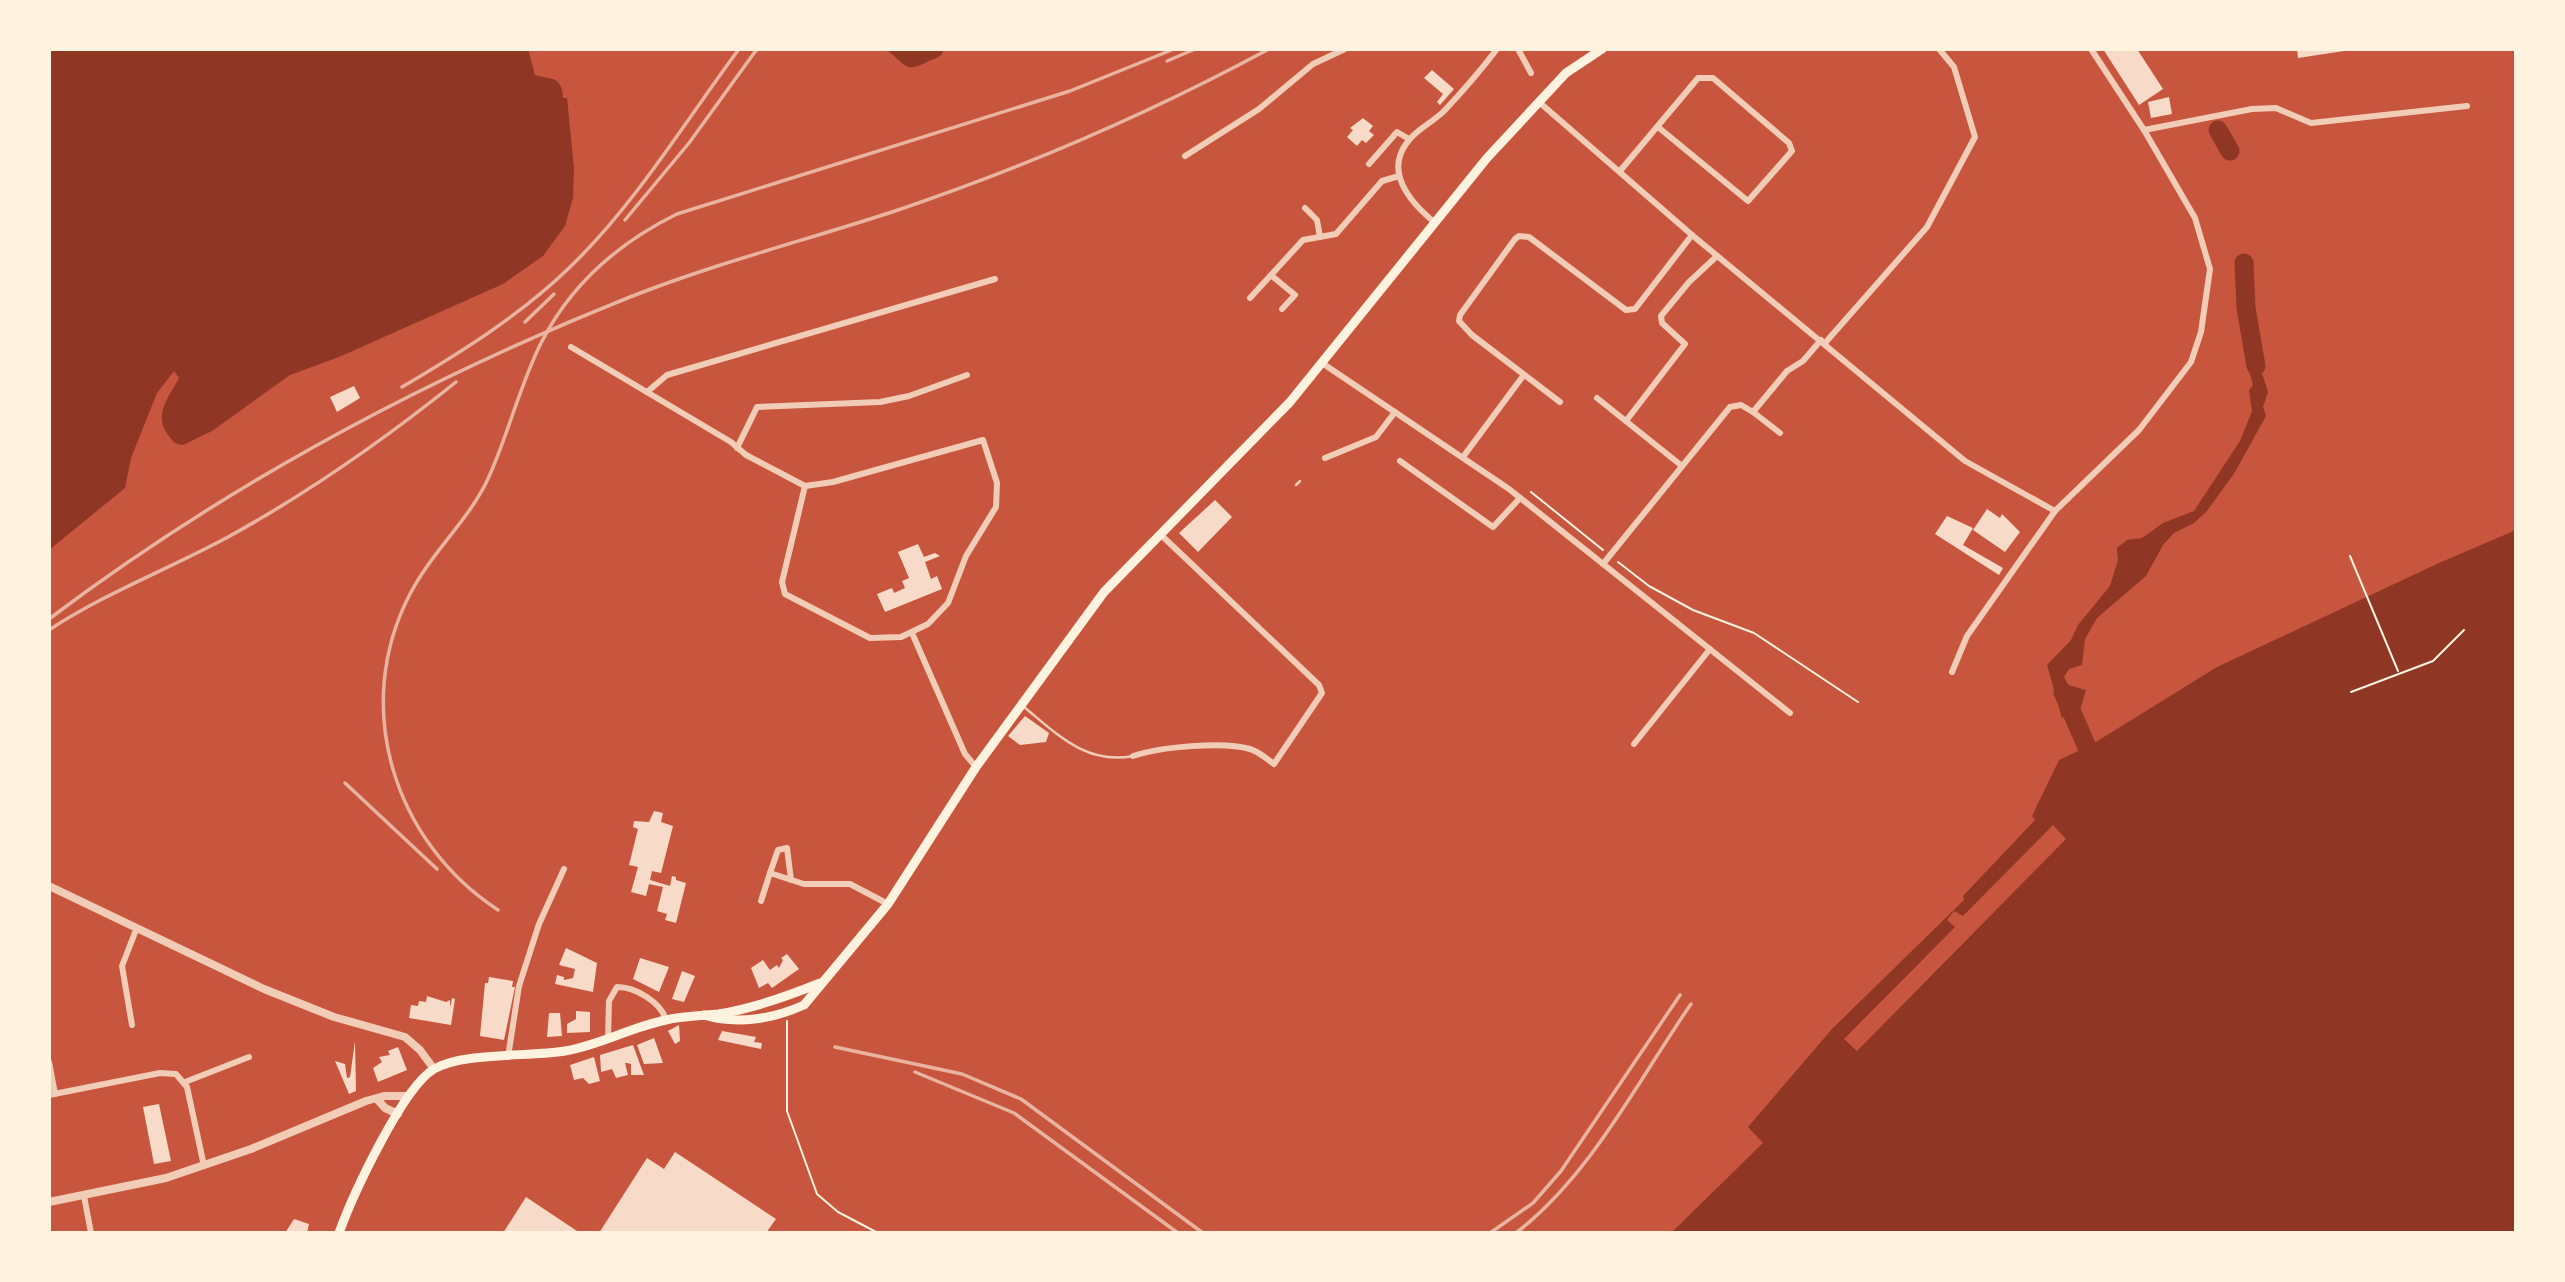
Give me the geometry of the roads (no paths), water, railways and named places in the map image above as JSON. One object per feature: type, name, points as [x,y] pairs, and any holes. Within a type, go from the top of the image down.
[{"type":"main road","points":[[704,1015],[727,1022],[786,1013],[804,1004],[888,904],[976,766],[1104,592],[1270,424],[1487,158],[1566,73],[1602,49]]},
{"type":"main road","points":[[339,1233],[408,1096],[434,1069],[469,1059],[565,1051],[666,1020],[704,1015],[781,998],[825,981]]},
{"type":"street","points":[[1185,156],[1259,109],[1313,64],[1345,49]]},
{"type":"street","points":[[1434,222],[1410,200],[1399,176],[1400,160],[1409,139],[1444,110],[1497,49]]},
{"type":"street","points":[[1518,49],[1531,72]]},
{"type":"street","points":[[1753,412],[1787,371],[1804,361],[1927,227],[1975,137],[1954,67],[1939,49]]},
{"type":"street","points":[[1952,672],[1968,636],[2055,511],[2139,430],[2191,362],[2202,332],[2210,282],[2208,258],[2187,200],[2091,49]]},
{"type":"street","points":[[1620,172],[1698,78],[1705,76],[1713,78],[1789,143],[1792,151],[1748,201],[1658,127]]},
{"type":"street","points":[[1539,102],[1692,235],[1965,461],[2055,511]]},
{"type":"street","points":[[2144,130],[2252,109],[2276,108],[2311,123],[2467,106]]},
{"type":"street","points":[[1369,164],[1397,132],[1409,139]]},
{"type":"street","points":[[1250,298],[1303,240],[1338,232],[1382,181],[1399,176]]},
{"type":"street","points":[[1305,208],[1317,220],[1320,237]]},
{"type":"street","points":[[1560,402],[1472,335],[1460,321],[1460,315],[1518,236],[1529,237],[1626,310],[1635,309],[1692,235]]},
{"type":"street","points":[[1626,421],[1685,345],[1662,323],[1661,316],[1693,277],[1703,272],[1717,256]]},
{"type":"street","points":[[1272,276],[1295,295],[1282,309]]},
{"type":"street","points":[[647,393],[667,375],[995,279]]},
{"type":"street","points":[[571,347],[805,486],[833,482],[984,440],[998,490],[994,512],[966,556],[948,603],[928,624],[895,638],[863,636],[785,594],[782,582],[805,486]]},
{"type":"street","points":[[1322,363],[1520,498],[1790,713]]},
{"type":"street","points":[[737,447],[757,407],[880,402],[909,396],[967,375]]},
{"type":"street","points":[[1463,457],[1523,376]]},
{"type":"street","points":[[1597,398],[1682,466]]},
{"type":"street","points":[[1603,564],[1730,407],[1739,404],[1780,433]]},
{"type":"street","points":[[1325,458],[1376,437],[1395,412]]},
{"type":"street","points":[[1400,461],[1493,527],[1520,498]]},
{"type":"street","points":[[1133,756],[1151,750],[1226,747],[1251,749],[1274,764],[1320,697],[1320,687],[1160,534]]},
{"type":"street","points":[[912,633],[965,754],[976,766]]},
{"type":"street","points":[[1634,744],[1710,649]]},
{"type":"street","points":[[761,901],[778,850],[787,848],[792,880]]},
{"type":"street","points":[[508,1057],[519,986],[539,924],[564,869]]},
{"type":"street","points":[[770,873],[792,880],[850,884],[888,904]]},
{"type":"street","points":[[49,886],[136,930],[296,1003],[406,1038],[434,1069]]},
{"type":"street","points":[[132,1026],[122,966],[136,930]]},
{"type":"street","points":[[608,1039],[609,1001],[617,988],[630,990],[657,1004],[666,1020]]},
{"type":"street","points":[[184,1082],[248,1057]]},
{"type":"street","points":[[49,1062],[52,1095],[166,1072],[176,1074],[184,1082],[204,1166]]},
{"type":"street","points":[[49,1202],[145,1184],[204,1166],[361,1103],[384,1096],[408,1096]]},
{"type":"street","points":[[377,1099],[385,1108],[398,1114]]},
{"type":"street","points":[[84,1196],[91,1233]]},
{"type":"lane","points":[[1296,485],[1300,481]]},
{"type":"lane","points":[[1021,705],[1075,748],[1111,757],[1133,756]]},
{"type":"waterway","points":[[2218,130],[2230,151]]},
{"type":"waterway","points":[[2244,263],[2246,308],[2256,366]]},
{"type":"waterway","points":[[2063,692],[2097,770]]},
{"type":"railway","points":[[402,387],[488,333],[568,269],[637,191],[739,49]]},
{"type":"railway","points":[[625,220],[689,143],[757,49]]},
{"type":"railway","points":[[498,910],[462,882],[432,848],[409,810],[393,769],[384,726],[384,681],[393,637],[410,594],[479,496],[501,447],[533,360],[567,302],[582,284],[617,252],[677,214],[1070,91],[1174,49]]},
{"type":"railway","points":[[1167,61],[1195,49]]},
{"type":"railway","points":[[49,619],[186,523],[257,480],[329,438],[477,363],[662,285],[895,211],[991,177],[1132,117],[1269,49]]},
{"type":"railway","points":[[525,322],[554,294]]},
{"type":"railway","points":[[49,630],[92,604],[228,537],[317,484],[456,382]]},
{"type":"railway","points":[[345,783],[437,869]]},
{"type":"railway","points":[[1490,1233],[1533,1203],[1561,1171],[1680,995]]},
{"type":"railway","points":[[1516,1233],[1543,1210],[1590,1156],[1691,1004]]},
{"type":"railway","points":[[835,1047],[962,1074],[1021,1099],[1203,1233]]},
{"type":"railway","points":[[915,1072],[1014,1113],[1178,1233]]}]
